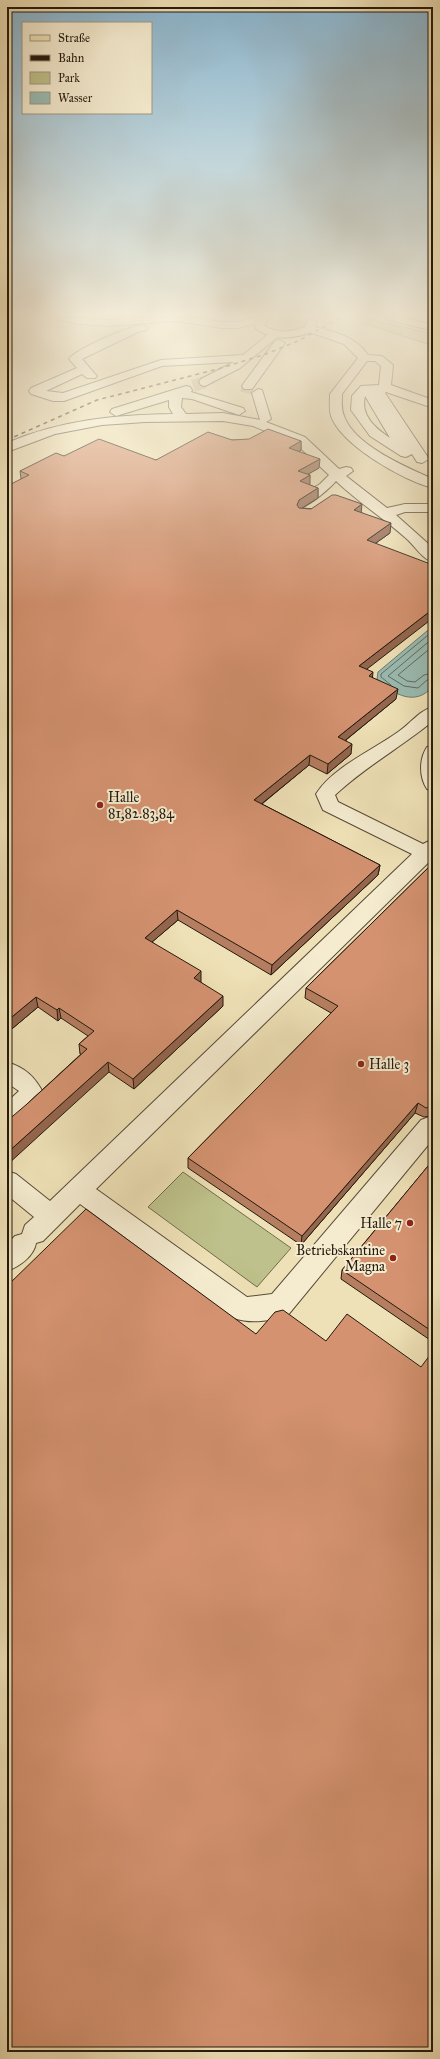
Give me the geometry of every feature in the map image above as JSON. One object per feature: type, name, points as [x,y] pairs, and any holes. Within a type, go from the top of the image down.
[{"type":"lane","points":[[7,448],[27,439],[111,413]]},
{"type":"lane","points":[[142,413],[145,418]]},
{"type":"lane","points":[[179,413],[182,417]]},
{"type":"lane","points":[[239,413],[260,421],[300,440],[341,473],[364,497],[391,511],[433,541]]},
{"type":"lane","points":[[258,413],[260,421]]},
{"type":"lane","points":[[338,413],[338,416],[350,434],[372,453],[408,473],[433,484]]},
{"type":"lane","points":[[359,413],[374,433],[406,452],[427,460]]},
{"type":"lane","points":[[386,413],[406,452]]},
{"type":"lane","points":[[386,413],[427,460]]},
{"type":"lane","points":[[51,431],[102,421],[145,418],[224,417],[260,421]]},
{"type":"lane","points":[[291,509],[325,487],[331,479],[341,473]]},
{"type":"lane","points":[[352,483],[379,496],[433,558]]},
{"type":"lane","points":[[305,514],[333,498],[352,483]]},
{"type":"lane","points":[[333,498],[379,496]]},
{"type":"lane","points":[[391,511],[433,508]]},
{"type":"lane","points":[[22,1246],[429,849],[330,806],[325,794],[349,772],[405,735],[433,712]]},
{"type":"lane","points":[[433,752],[429,762],[433,786]]},
{"type":"lane","points":[[7,1071],[27,1084],[32,1094],[7,1116]]},
{"type":"lane","points":[[79,1190],[243,1309],[279,1306],[429,1127]]},
{"type":"lane","points":[[7,1181],[52,1216]]},
{"type":"green space","points":[[183,1172],[291,1248],[257,1287],[148,1207]]},
{"type":"water","points":[[433,626],[433,686],[419,696],[412,697],[398,694],[377,679],[378,672]]},
{"type":"building","name":"Halle 81,82.83,84","points":[[268,429],[301,441],[289,448],[320,459],[298,471],[310,475],[300,481],[318,488],[299,500],[297,505],[299,508],[311,509],[332,495],[362,504],[354,510],[391,523],[367,540],[433,565],[433,609],[359,666],[373,672],[369,676],[398,689],[338,737],[352,744],[328,764],[310,755],[254,800],[380,865],[272,965],[177,910],[145,938],[201,971],[194,978],[223,996],[133,1079],[108,1062],[7,1153],[7,1121],[87,1049],[79,1044],[94,1031],[59,1008],[57,1010],[36,997],[7,1021],[7,486],[29,475],[20,471],[56,453],[64,456],[99,439],[156,460],[208,432],[232,440],[249,439]]},
{"type":"building","name":"Halle 3","points":[[433,863],[433,1106],[426,1108],[418,1103],[302,1236],[188,1158],[338,1006],[306,988]]},
{"type":"building","name":"Halle 7","points":[[433,1160],[433,1332],[342,1270]]},
{"type":"building","points":[[86,1209],[256,1334],[275,1312],[283,1310],[326,1341],[347,1314],[421,1367],[433,1351],[433,2052],[7,2052],[7,1286]]},
{"type":"railway","points":[[7,440],[68,413]]},
{"type":"place","name":"Halle 81,82.83,84","points":[[100,805]]},
{"type":"place","name":"Halle 3","points":[[361,1064]]},
{"type":"place","name":"Halle 7","points":[[410,1223]]},
{"type":"place","name":"Betriebskantine Magna","points":[[393,1258]]}]
